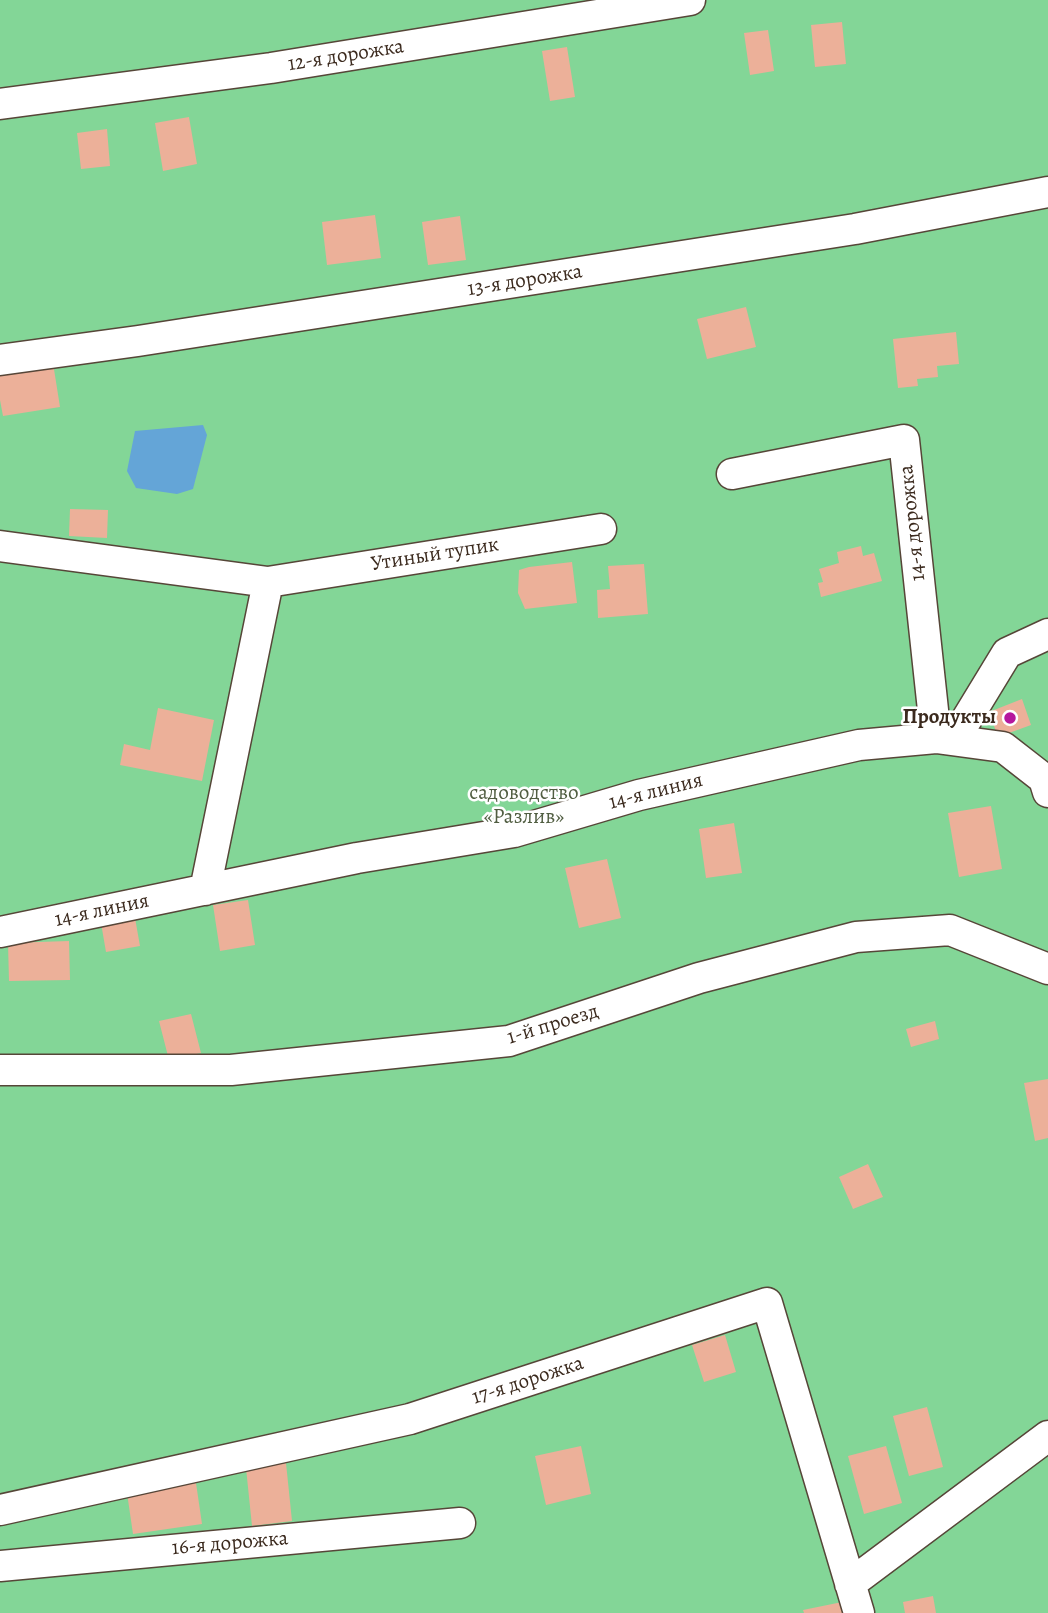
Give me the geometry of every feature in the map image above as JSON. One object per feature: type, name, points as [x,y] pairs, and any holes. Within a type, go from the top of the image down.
[{"type":"street","name":"12-я дорожка","points":[[0,104],[271,68],[690,0]]},
{"type":"street","name":"13-я дорожка","points":[[0,360],[152,339],[841,231],[1048,192]]},
{"type":"street","name":"14-я дорожка","points":[[732,474],[904,440],[945,739]]},
{"type":"street","name":"Утиный тупик","points":[[0,546],[268,582],[601,529]]},
{"type":"street","points":[[205,890],[268,582]]},
{"type":"street","points":[[945,739],[1007,653],[1048,634]]},
{"type":"street","name":"14-я линия","points":[[0,932],[357,858],[514,832],[639,795],[859,745],[945,739],[1003,747],[1044,779],[1048,792]]},
{"type":"street","name":"1-й проезд","points":[[0,1070],[231,1070],[509,1041],[699,978],[856,937],[950,930],[1048,969]]},
{"type":"street","name":"17-я дорожка","points":[[0,1510],[410,1419],[767,1303],[859,1613]]},
{"type":"street","points":[[850,1584],[1048,1436]]},
{"type":"street","name":"16-я дорожка","points":[[0,1566],[460,1523]]},
{"type":"green space","name":"садоводство «Разлив»","points":[[0,0],[1048,0],[1048,1613],[0,1613]]},
{"type":"water","points":[[203,425],[207,435],[193,489],[177,494],[136,488],[127,471],[135,431]]},
{"type":"building","points":[[842,22],[846,64],[815,67],[811,25]]},
{"type":"building","points":[[768,30],[774,71],[750,75],[744,33]]},
{"type":"building","points":[[567,47],[575,97],[550,101],[542,51]]},
{"type":"building","points":[[189,117],[197,164],[163,171],[155,123]]},
{"type":"building","points":[[107,129],[110,166],[81,169],[77,133]]},
{"type":"building","points":[[375,215],[381,258],[327,265],[322,222]]},
{"type":"building","points":[[460,216],[466,260],[428,265],[422,222]]},
{"type":"building","points":[[746,307],[756,347],[707,359],[697,319]]},
{"type":"building","points":[[956,332],[959,364],[937,366],[938,377],[917,379],[918,386],[898,388],[893,339]]},
{"type":"building","points":[[53,363],[60,407],[3,416],[0,372]]},
{"type":"building","points":[[70,509],[108,510],[107,538],[69,536]]},
{"type":"building","points":[[861,546],[863,556],[874,553],[882,581],[821,597],[818,583],[823,582],[819,569],[839,563],[837,552]]},
{"type":"building","points":[[572,562],[577,603],[525,609],[518,593],[519,570]]},
{"type":"building","points":[[644,564],[648,614],[598,618],[597,590],[610,589],[608,566]]},
{"type":"building","name":"Продукты","points":[[1022,699],[1031,725],[998,737],[989,712]]},
{"type":"building","points":[[158,708],[214,720],[202,781],[120,765],[124,744],[150,750]]},
{"type":"building","points":[[991,806],[1002,869],[959,877],[948,813]]},
{"type":"building","points":[[734,823],[742,873],[706,878],[699,829]]},
{"type":"building","points":[[607,859],[621,918],[579,928],[565,868]]},
{"type":"building","points":[[248,900],[255,945],[220,951],[213,905]]},
{"type":"building","points":[[135,918],[140,946],[106,952],[101,923]]},
{"type":"building","points":[[69,941],[70,980],[9,981],[8,943]]},
{"type":"building","points":[[191,1014],[201,1053],[169,1060],[159,1021]]},
{"type":"building","points":[[935,1021],[939,1039],[911,1047],[906,1029]]},
{"type":"building","points":[[1048,1079],[1048,1138],[1035,1141],[1024,1083]]},
{"type":"building","points":[[868,1164],[883,1197],[853,1209],[839,1177]]},
{"type":"building","points":[[725,1335],[736,1372],[704,1382],[692,1345]]},
{"type":"building","points":[[927,1407],[943,1467],[909,1476],[893,1416]]},
{"type":"building","points":[[581,1446],[591,1494],[546,1505],[535,1456]]},
{"type":"building","points":[[886,1446],[902,1503],[864,1514],[848,1456]]},
{"type":"building","points":[[286,1463],[292,1521],[252,1526],[246,1468]]},
{"type":"building","points":[[196,1483],[202,1524],[133,1534],[127,1493]]},
{"type":"building","points":[[933,1596],[936,1613],[905,1613],[903,1602]]},
{"type":"building","points":[[847,1601],[850,1613],[804,1613],[803,1610]]},
{"type":"place","name":"Продукты","points":[[1010,718]]}]
